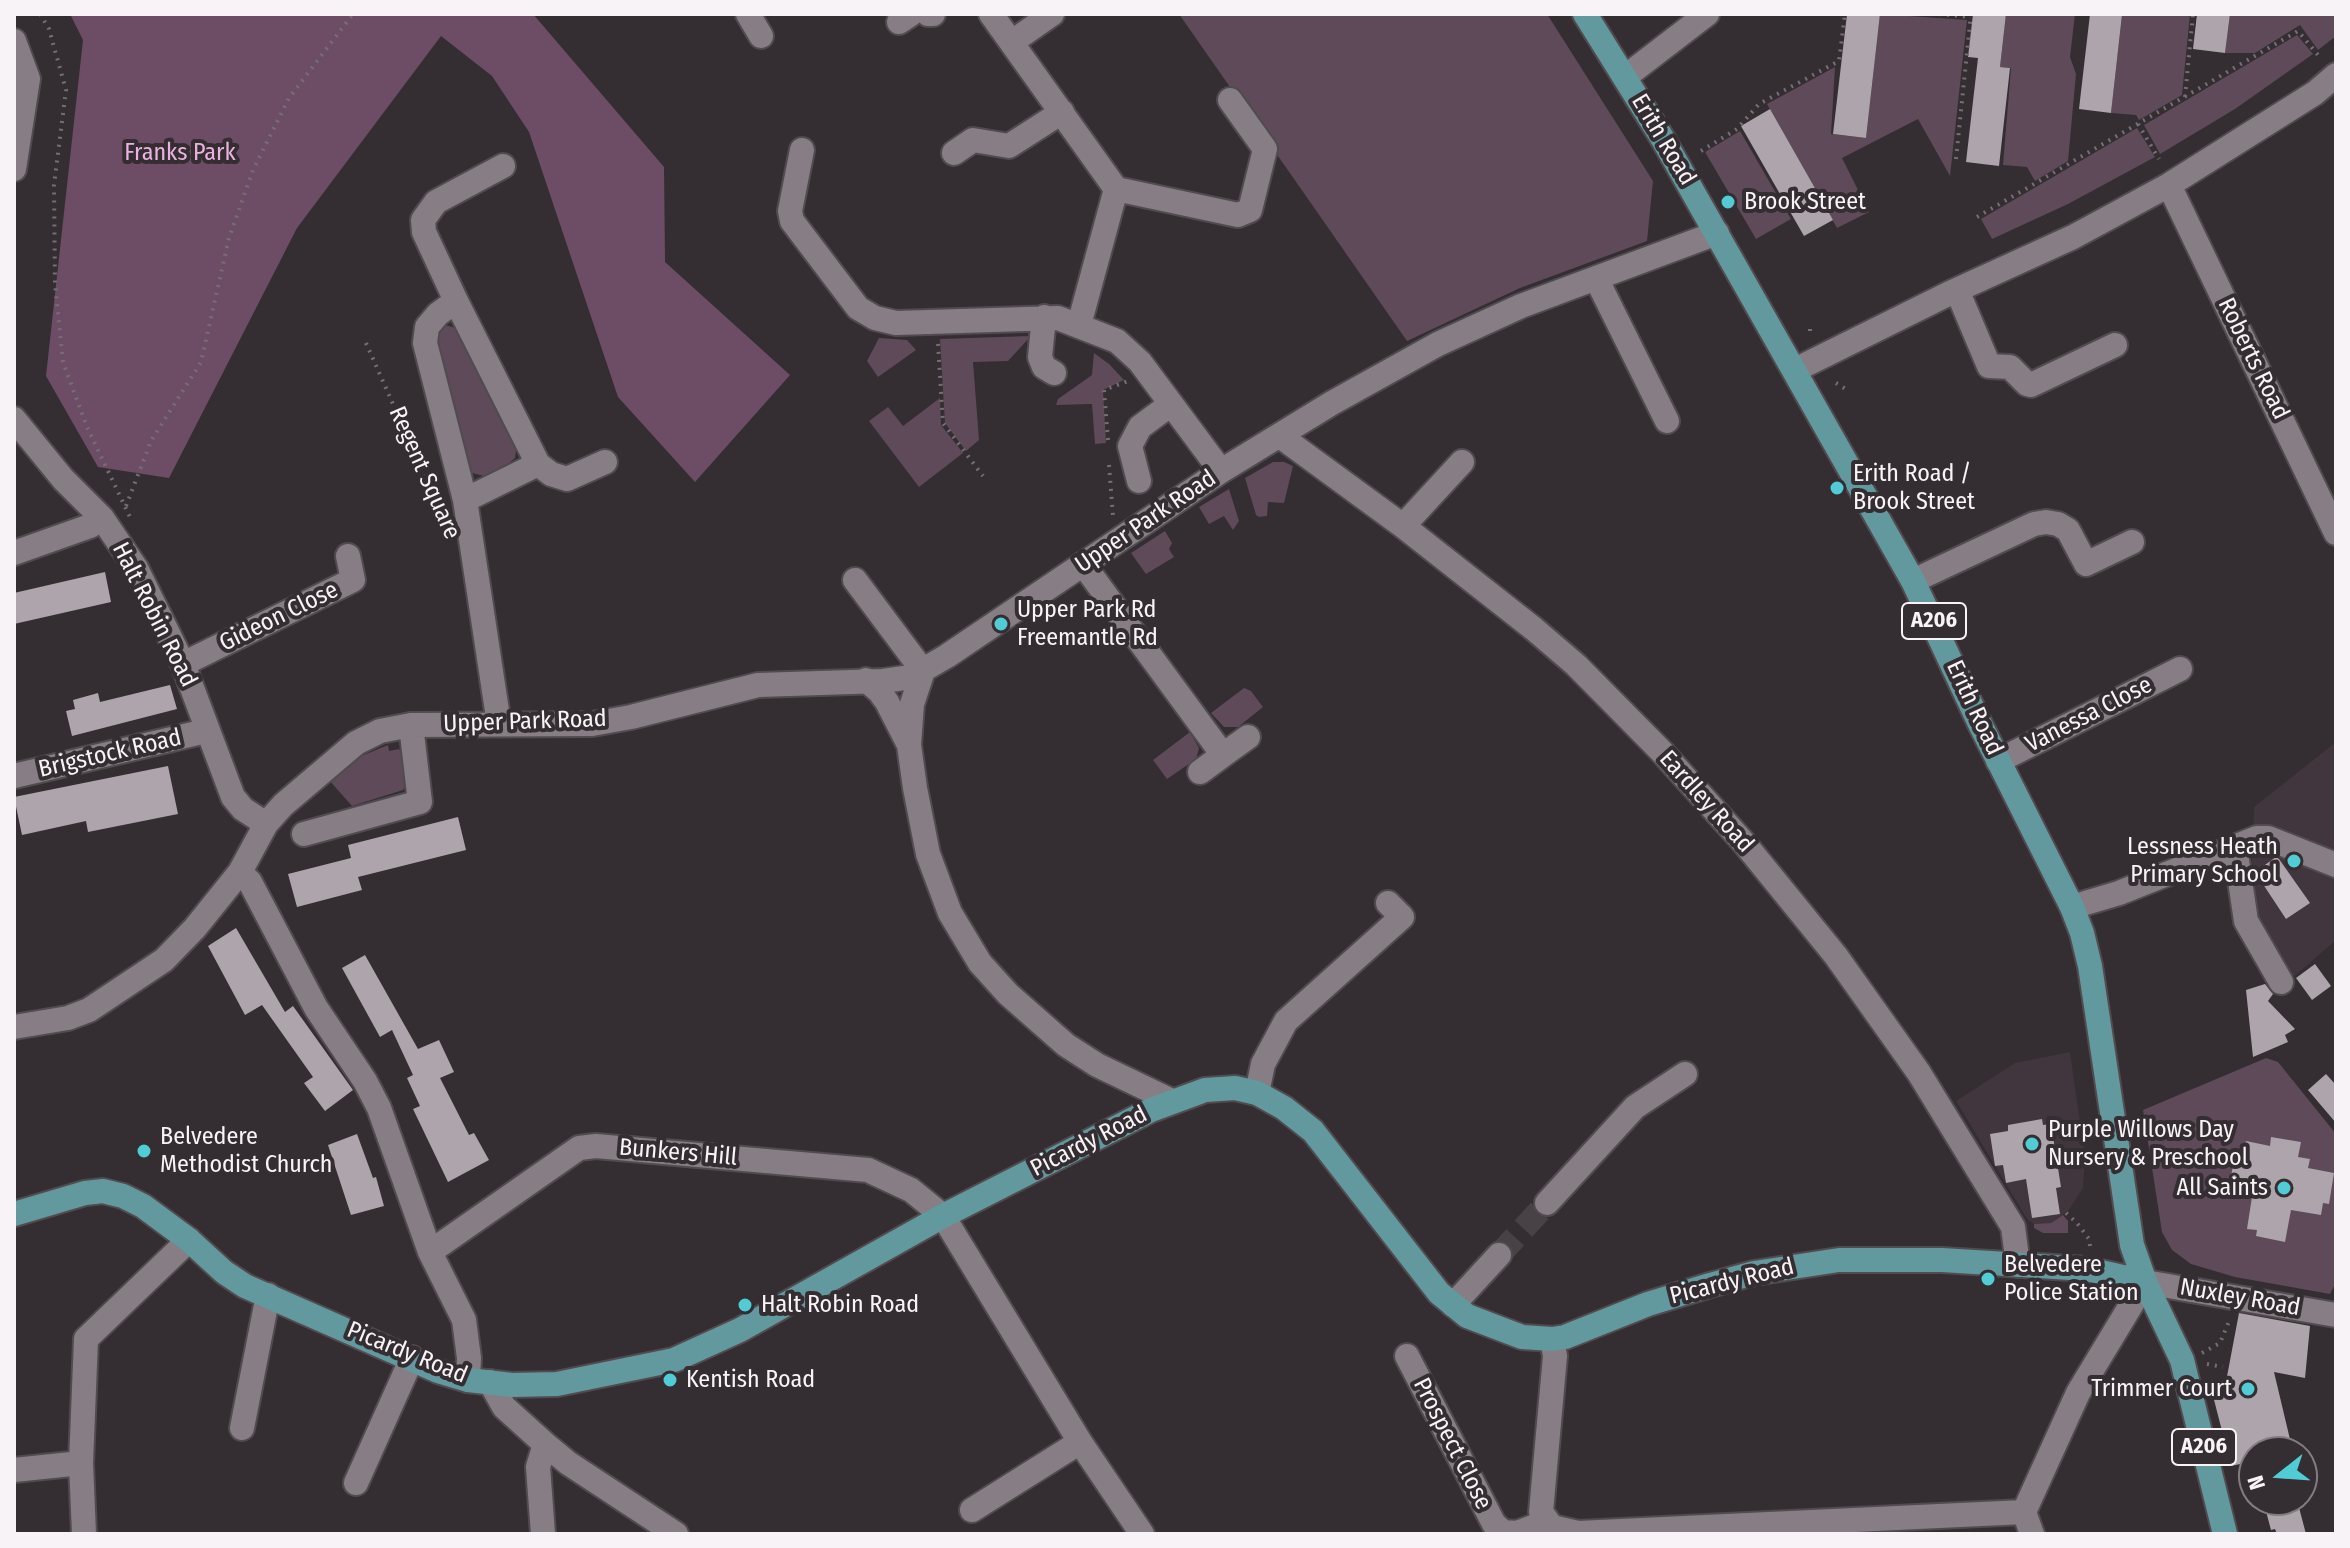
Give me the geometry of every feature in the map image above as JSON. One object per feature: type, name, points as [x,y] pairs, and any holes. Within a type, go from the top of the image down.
[{"type":"main road","name":"Erith Road","points":[[1585,14],[1717,233],[1913,581],[1998,761],[2072,907],[2090,966],[2128,1222],[2145,1282]]},
{"type":"main road","name":"Picardy Road","points":[[14,1214],[67,1197],[103,1191],[123,1196],[143,1206],[245,1286],[438,1371],[512,1385],[557,1384],[674,1360],[740,1330],[943,1216],[1172,1101],[1205,1090],[1235,1088],[1257,1093],[1284,1108],[1313,1131],[1439,1293],[1467,1316],[1522,1337],[1552,1339],[1710,1285],[1797,1265],[1839,1260],[1890,1259],[2100,1270],[2145,1282]]},
{"type":"main road","name":"A206","points":[[2145,1282],[2182,1360],[2225,1534]]},
{"type":"street","points":[[748,14],[761,36]]},
{"type":"street","points":[[991,14],[1116,189],[1242,214],[1250,210],[1265,149],[1230,100]]},
{"type":"street","points":[[1012,42],[1052,14]]},
{"type":"street","points":[[1625,77],[1707,14]]},
{"type":"street","points":[[14,41],[28,79],[14,169]]},
{"type":"street","points":[[1795,370],[2073,237],[2169,185],[2289,110],[2336,75]]},
{"type":"street","points":[[954,153],[973,140],[1009,146],[1062,112]]},
{"type":"street","points":[[802,150],[790,211],[792,221],[858,308],[885,322],[1044,317],[1079,325],[1117,341],[1140,362],[1221,471]]},
{"type":"street","points":[[503,166],[436,202],[423,220],[424,232],[538,464],[551,474],[567,479],[605,462]]},
{"type":"street","name":"Roberts Road","points":[[2169,185],[2336,533]]},
{"type":"street","points":[[1079,325],[1116,189]]},
{"type":"street","name":"Upper Park Road","points":[[14,1027],[68,1018],[89,1010],[154,968],[195,928],[240,872],[266,824],[300,789],[356,743],[380,731],[411,725],[592,724],[758,685],[896,679],[923,671],[1221,471],[1332,403],[1438,344],[1521,306],[1717,233]]},
{"type":"street","points":[[1597,280],[1667,421]]},
{"type":"street","points":[[1957,290],[1989,366],[2010,367],[2027,384],[2031,385],[2115,345]]},
{"type":"street","name":"Regent Square","points":[[456,301],[427,327],[425,343],[465,500],[499,724]]},
{"type":"street","points":[[1044,317],[1040,357],[1044,367],[1054,373]]},
{"type":"street","points":[[1139,481],[1130,446],[1140,427],[1171,404]]},
{"type":"street","name":"Halt Robin Road","points":[[14,419],[63,479],[102,518],[136,568],[183,664],[233,797],[243,809],[266,824]]},
{"type":"street","name":"Eardley Road","points":[[1280,436],[1502,602],[1576,665],[1663,753],[1745,844],[1836,956],[1919,1073],[2013,1227],[2018,1265]]},
{"type":"street","points":[[1403,526],[1462,462]]},
{"type":"street","name":"Regent Square","points":[[465,500],[538,464]]},
{"type":"street","points":[[14,553],[90,526],[102,518]]},
{"type":"street","points":[[1913,581],[2034,524],[2058,524],[2068,530],[2086,564],[2132,542]]},
{"type":"street","name":"Gideon Close","points":[[183,664],[353,580],[348,556]]},
{"type":"street","points":[[1083,564],[1223,755]]},
{"type":"street","points":[[855,580],[923,671],[912,704],[909,745],[928,854],[950,913],[980,963],[1008,994],[1066,1045],[1097,1065],[1172,1101]]},
{"type":"street","name":"Vanessa Close","points":[[1998,761],[2180,669]]},
{"type":"street","points":[[866,680],[887,702],[909,745]]},
{"type":"street","name":"Upper Park Road","points":[[304,834],[420,802],[411,725]]},
{"type":"street","name":"Brigstock Road","points":[[14,776],[206,731]]},
{"type":"street","points":[[1200,772],[1248,737]]},
{"type":"street","points":[[2072,907],[2119,893],[2257,838],[2268,838],[2336,865]]},
{"type":"street","points":[[2235,847],[2246,921],[2281,982]]},
{"type":"street","points":[[240,872],[250,882],[316,1008],[365,1081],[379,1108],[430,1252],[464,1320],[469,1358],[479,1381],[568,1463],[676,1534]]},
{"type":"street","points":[[1257,1093],[1263,1064],[1286,1021],[1403,917]]},
{"type":"street","points":[[1547,1203],[1635,1107],[1685,1074]]},
{"type":"street","name":"Bunkers Hill","points":[[430,1252],[579,1148],[596,1146],[868,1170],[911,1190],[943,1216]]},
{"type":"street","points":[[943,1216],[1080,1442],[1142,1534]]},
{"type":"street","points":[[84,1534],[81,1463],[86,1339],[189,1240]]},
{"type":"street","points":[[1453,1305],[1499,1255]]},
{"type":"street","points":[[1552,1339],[1555,1356],[1541,1512],[1552,1527],[1578,1533],[2028,1523],[2078,1393],[2145,1282]]},
{"type":"street","name":"Nuxley Road","points":[[2145,1282],[2331,1314]]},
{"type":"street","points":[[242,1428],[268,1295]]},
{"type":"street","name":"Prospect Close","points":[[1407,1356],[1494,1524],[1503,1532],[1517,1533],[1546,1522]]},
{"type":"street","points":[[356,1483],[412,1358]]},
{"type":"street","points":[[972,1510],[1080,1442]]},
{"type":"street","points":[[543,1534],[538,1467],[545,1444]]},
{"type":"street","points":[[14,1470],[81,1463]]},
{"type":"path","points":[[40,14],[49,29],[66,90],[54,185],[55,284],[63,362],[87,427],[131,518]]},
{"type":"path","points":[[126,506],[151,441],[201,362],[229,238],[253,170],[289,98],[353,14]]},
{"type":"path","points":[[1701,151],[1737,129],[1759,104],[1839,61],[1845,14]]},
{"type":"path","points":[[1939,14],[1971,16],[1956,159]]},
{"type":"path","points":[[2185,97],[2193,14]]},
{"type":"path","points":[[1977,217],[2298,31],[2318,55]]},
{"type":"path","points":[[2138,124],[2159,159]]},
{"type":"path","points":[[937,322],[943,423],[983,476]]},
{"type":"path","points":[[1810,323],[1810,331]]},
{"type":"path","name":"Regent Square","points":[[366,343],[443,516]]},
{"type":"path","points":[[1836,383],[1849,391]]},
{"type":"path","points":[[2066,1213],[2089,1239],[2090,1248]]},
{"type":"path","points":[[2198,1355],[2220,1343],[2233,1311]]},
{"type":"path","points":[[2201,1364],[2223,1367]]},
{"type":"shaded area","points":[[1179,14],[1547,14],[1653,181],[1647,241],[1520,288],[1407,341]]},
{"type":"shaded area","points":[[1880,14],[1967,20],[1950,176],[1918,119],[1842,158],[1869,212],[1837,228],[1767,104],[1835,67],[1831,134],[1866,138]]},
{"type":"shaded area","points":[[2006,14],[2075,14],[2070,57],[2076,74],[2068,161],[2035,181],[2027,167],[2003,165],[2011,68],[2000,67]]},
{"type":"shaded area","points":[[2112,14],[2190,14],[2182,95],[2139,120],[2136,115],[2111,113],[2122,16]]},
{"type":"shaded area","points":[[2230,14],[2336,14],[2336,36],[2318,50],[2300,25],[2255,53],[2225,53]]},
{"type":"shaded area","points":[[2297,35],[2313,54],[2235,109],[2160,154],[2144,125]]},
{"type":"shaded area","points":[[2137,128],[2155,157],[2068,204],[1992,239],[1981,219]]},
{"type":"shaded area","points":[[1740,131],[1791,219],[1756,239],[1705,152]]},
{"type":"shaded area","points":[[441,326],[456,328],[517,444],[515,458],[484,476],[472,473],[467,466],[434,338]]},
{"type":"shaded area","points":[[1031,336],[1008,361],[973,362],[979,440],[966,451],[945,423],[940,339]]},
{"type":"shaded area","points":[[879,338],[907,340],[916,350],[878,377],[867,361]]},
{"type":"shaded area","points":[[1094,353],[1124,380],[1103,390],[1106,443],[1095,444],[1092,404],[1056,405],[1058,399],[1092,375]]},
{"type":"shaded area","points":[[940,398],[941,425],[963,453],[919,487],[869,421],[888,407],[903,426]]},
{"type":"shaded area","points":[[1273,462],[1293,466],[1284,503],[1268,502],[1267,516],[1259,517],[1245,478]]},
{"type":"shaded area","points":[[1229,489],[1239,521],[1233,530],[1224,516],[1209,524],[1199,507]]},
{"type":"shaded area","points":[[1165,531],[1172,543],[1169,549],[1174,557],[1146,574],[1131,553]]},
{"type":"shaded area","points":[[1244,688],[1251,691],[1263,707],[1238,727],[1224,727],[1211,713]]},
{"type":"shaded area","points":[[1190,732],[1199,748],[1196,759],[1167,779],[1153,760]]},
{"type":"shaded area","name":"Lessness Heath Primary School","points":[[2336,742],[2336,940],[2290,980],[2250,915],[2254,807]]},
{"type":"shaded area","points":[[388,745],[389,751],[399,749],[406,760],[408,780],[403,790],[352,806],[329,780],[359,757]]},
{"type":"shaded area","name":"Purple Willows Day Nursery & Preschool","points":[[2070,1052],[2085,1157],[2083,1188],[2068,1211],[2051,1223],[2034,1224],[2027,1219],[1956,1101],[2015,1063]]},
{"type":"shaded area","points":[[2266,1058],[2278,1062],[2336,1134],[2336,1282],[2330,1294],[2235,1277],[2191,1264],[2172,1250],[2162,1232],[2143,1110]]},
{"type":"shaded area","points":[[2063,1215],[2068,1221],[2068,1233],[2043,1233],[2034,1228],[2034,1224],[2051,1223]]},
{"type":"green space","name":"Franks Park","points":[[70,14],[533,14],[664,167],[665,262],[790,375],[695,482],[618,397],[529,132],[492,76],[441,36],[297,228],[169,478],[98,467],[46,376],[83,40]]},
{"type":"building","points":[[1847,14],[1880,14],[1866,138],[1833,134]]},
{"type":"building","points":[[1973,14],[2006,14],[2000,67],[2010,68],[1999,166],[1966,162],[1978,58],[1968,57]]},
{"type":"building","points":[[2090,14],[2122,15],[2111,113],[2079,109]]},
{"type":"building","points":[[2197,14],[2230,14],[2225,53],[2193,49]]},
{"type":"building","points":[[1770,109],[1833,220],[1804,236],[1741,126]]},
{"type":"building","points":[[105,572],[111,602],[14,624],[14,593]]},
{"type":"building","points":[[170,685],[177,709],[72,736],[66,711],[75,709],[73,700],[98,693],[100,702]]},
{"type":"building","points":[[168,766],[178,814],[88,832],[86,821],[22,835],[14,797]]},
{"type":"building","points":[[458,817],[466,850],[358,877],[362,890],[297,907],[288,874],[351,858],[348,845]]},
{"type":"building","points":[[2276,857],[2310,903],[2286,919],[2255,872]]},
{"type":"building","points":[[236,928],[285,1012],[293,1006],[353,1090],[325,1111],[304,1083],[313,1077],[262,1005],[245,1015],[208,946]]},
{"type":"building","points":[[365,955],[418,1049],[439,1040],[454,1072],[440,1078],[469,1135],[474,1133],[489,1160],[448,1182],[413,1109],[420,1106],[407,1078],[413,1075],[392,1030],[380,1037],[342,968]]},
{"type":"building","points":[[2315,964],[2331,986],[2312,1000],[2296,978]]},
{"type":"building","points":[[2265,984],[2273,994],[2268,1001],[2295,1029],[2285,1035],[2288,1042],[2253,1057],[2246,990]]},
{"type":"building","points":[[2326,1074],[2336,1085],[2336,1123],[2308,1090]]},
{"type":"building","points":[[2042,1119],[2043,1125],[2051,1124],[2061,1187],[2056,1188],[2060,1214],[2032,1218],[2026,1179],[2006,1183],[2003,1165],[1995,1166],[1990,1134],[2008,1131],[2008,1125]]},
{"type":"building","points":[[357,1134],[373,1178],[376,1177],[384,1206],[351,1215],[328,1145]]},
{"type":"building","name":"All Saints","points":[[2271,1137],[2301,1142],[2298,1157],[2310,1159],[2308,1168],[2334,1173],[2329,1204],[2323,1203],[2321,1215],[2291,1210],[2285,1242],[2256,1236],[2257,1230],[2247,1229],[2252,1197],[2244,1196],[2245,1190],[2229,1187],[2235,1155],[2243,1156],[2246,1141],[2270,1146]]},
{"type":"building","name":"Trimmer Court","points":[[2239,1313],[2310,1326],[2305,1378],[2274,1372],[2289,1436],[2238,1436],[2238,1464],[2231,1466],[2212,1392],[2225,1387]]},
{"type":"building","points":[[2267,1516],[2301,1516],[2306,1534],[2277,1534],[2275,1529],[2271,1530]]},
{"type":"tunnel","points":[[1499,1255],[1547,1203]]},
{"type":"place","name":"Brook Street","points":[[1728,202]]},
{"type":"place","name":"Erith Road / Brook Street","points":[[1837,488]]},
{"type":"place","name":"Upper Park Rd Freemantle Rd","points":[[1001,624]]},
{"type":"place","name":"Lessness Heath Primary School","points":[[2294,861]]},
{"type":"place","name":"Purple Willows Day Nursery & Preschool","points":[[2032,1144]]},
{"type":"place","name":"Belvedere Methodist Church","points":[[144,1151]]},
{"type":"place","name":"All Saints","points":[[2284,1188]]},
{"type":"place","name":"Belvedere Police Station","points":[[1988,1279]]},
{"type":"place","name":"Halt Robin Road","points":[[745,1305]]},
{"type":"place","name":"Kentish Road","points":[[670,1380]]},
{"type":"place","name":"Trimmer Court","points":[[2248,1389]]}]
